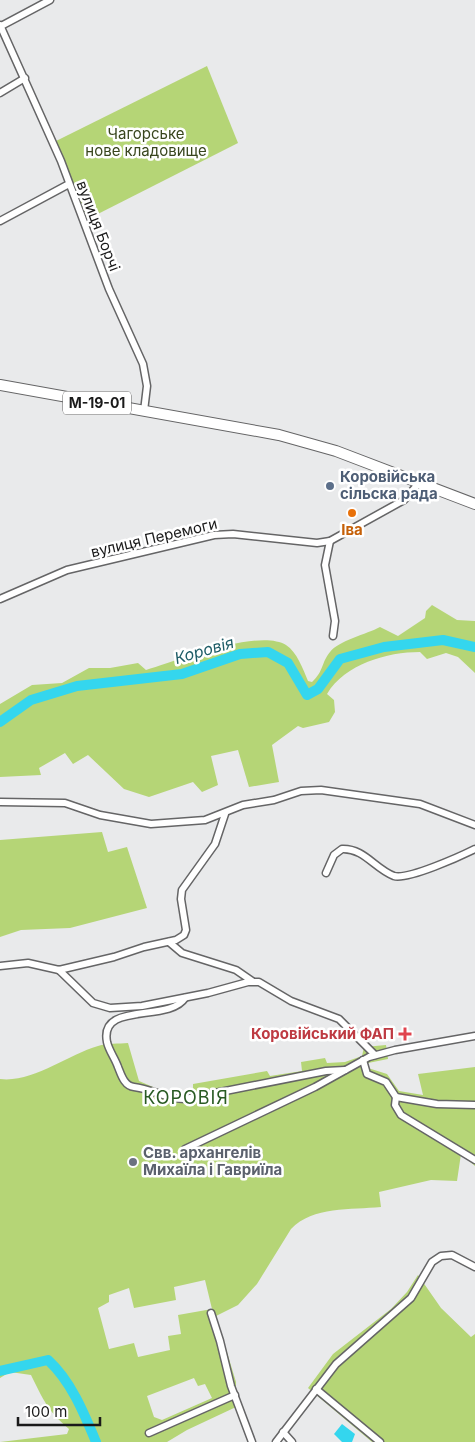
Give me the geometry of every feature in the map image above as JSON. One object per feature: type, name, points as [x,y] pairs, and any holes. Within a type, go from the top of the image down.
[{"type":"main road","name":"М-19-01","points":[[0,385],[279,435],[336,451],[475,504]]},
{"type":"street","points":[[0,25],[50,0]]},
{"type":"street","name":"вулиця Борчі","points":[[0,25],[25,78],[69,184],[112,297],[145,370],[147,386],[144,411]]},
{"type":"street","points":[[0,93],[25,78]]},
{"type":"street","points":[[0,221],[69,184]]},
{"type":"street","name":"вулиця Перемоги","points":[[0,599],[67,570],[214,535],[233,534],[317,542],[330,541],[402,501],[420,482]]},
{"type":"street","points":[[330,541],[325,565],[333,607],[333,636]]},
{"type":"street","points":[[0,802],[65,803],[100,815],[150,824],[194,821],[225,814],[243,805],[274,800],[301,791],[321,790],[420,804],[475,825]]},
{"type":"street","points":[[0,966],[28,964],[59,970],[176,940],[185,933],[181,899],[182,890],[211,850],[222,828],[225,814]]},
{"type":"street","points":[[326,873],[334,855],[342,849],[356,851],[390,874],[400,876],[439,864],[475,849]]},
{"type":"street","points":[[169,942],[182,953],[236,970],[252,981],[263,984],[291,1001],[336,1018],[375,1055]]},
{"type":"street","points":[[59,970],[91,1001],[102,1006],[137,1007],[185,998],[252,981]]},
{"type":"street","points":[[185,998],[180,1003],[166,1009],[120,1017],[109,1025],[106,1036],[108,1048],[124,1080],[130,1086],[144,1088],[167,1098],[185,1099],[319,1072],[345,1070]]},
{"type":"street","points":[[185,1149],[316,1087],[375,1055],[475,1036]]},
{"type":"street","points":[[363,1060],[367,1074],[389,1084],[396,1098],[394,1105],[401,1115],[475,1160]]},
{"type":"street","points":[[396,1098],[437,1104],[475,1104]]},
{"type":"street","points":[[276,1442],[316,1389],[348,1352],[414,1295],[426,1270],[435,1260],[452,1255],[475,1267]]},
{"type":"street","points":[[211,1313],[235,1395],[252,1442]]},
{"type":"street","points":[[316,1389],[380,1442]]},
{"type":"street","points":[[149,1433],[235,1395]]},
{"type":"street","points":[[283,1432],[292,1442]]},
{"type":"green space","name":"Чагорське нове кладовище","points":[[207,66],[238,143],[86,220],[54,142]]},
{"type":"green space","points":[[432,605],[457,620],[475,621],[475,673],[458,657],[446,653],[427,659],[420,652],[394,654],[381,657],[356,668],[344,675],[327,694],[334,700],[335,712],[329,722],[303,728],[298,726],[272,745],[279,782],[249,787],[238,750],[211,756],[218,785],[202,792],[193,782],[149,797],[124,789],[88,755],[73,764],[65,753],[39,768],[41,775],[0,777],[0,704],[32,685],[62,683],[89,668],[110,668],[138,663],[146,670],[217,648],[257,640],[273,641],[290,648],[302,666],[308,681],[312,682],[319,674],[330,652],[339,644],[380,627],[398,636],[425,618],[426,611]]},
{"type":"green space","points":[[102,832],[108,852],[127,847],[147,908],[70,928],[21,930],[0,937],[0,840]]},
{"type":"green space","points":[[128,1043],[139,1081],[167,1093],[193,1092],[193,1084],[267,1071],[270,1076],[302,1071],[301,1062],[325,1058],[327,1063],[345,1062],[362,1056],[364,1047],[386,1045],[388,1059],[368,1063],[368,1068],[387,1074],[399,1091],[423,1095],[418,1074],[475,1067],[475,1166],[461,1154],[457,1181],[431,1180],[379,1192],[381,1207],[333,1210],[310,1216],[291,1229],[257,1284],[238,1305],[216,1316],[236,1382],[236,1407],[187,1430],[167,1442],[0,1442],[67,1434],[69,1429],[47,1405],[31,1375],[10,1372],[0,1378],[0,1079],[25,1077],[37,1073],[98,1046]],"holes":[[[205,1280],[212,1309],[178,1315],[181,1334],[168,1336],[170,1350],[138,1357],[134,1343],[109,1349],[98,1308],[109,1302],[109,1295],[129,1288],[134,1308],[176,1300],[174,1287]],[[194,1378],[198,1386],[205,1384],[212,1398],[162,1420],[154,1417],[147,1396]]]},
{"type":"green space","points":[[418,1275],[441,1308],[471,1337],[475,1334],[475,1442],[372,1442],[308,1388],[333,1354],[391,1309],[407,1292]]},
{"type":"water","points":[[342,1424],[355,1434],[352,1442],[342,1442],[334,1434]]},
{"type":"waterway","name":"Коровія","points":[[0,722],[31,700],[77,686],[182,674],[240,654],[268,652],[288,663],[307,695],[318,689],[340,659],[384,647],[443,640],[475,647]]},
{"type":"waterway","name":"Коровія","points":[[0,1371],[48,1360],[70,1388],[82,1409],[96,1442]]},
{"type":"place","name":"Коровійська сільска рада","points":[[330,486]]},
{"type":"place","name":"Іва","points":[[352,513]]},
{"type":"place","name":"Коровійський ФАП","points":[[405,1034]]},
{"type":"place","name":"Свв. архангелів Михаїла і Гавриїла","points":[[133,1162]]},
{"type":"district","name":"КОРОВІЯ","points":[[186,1098]]}]
